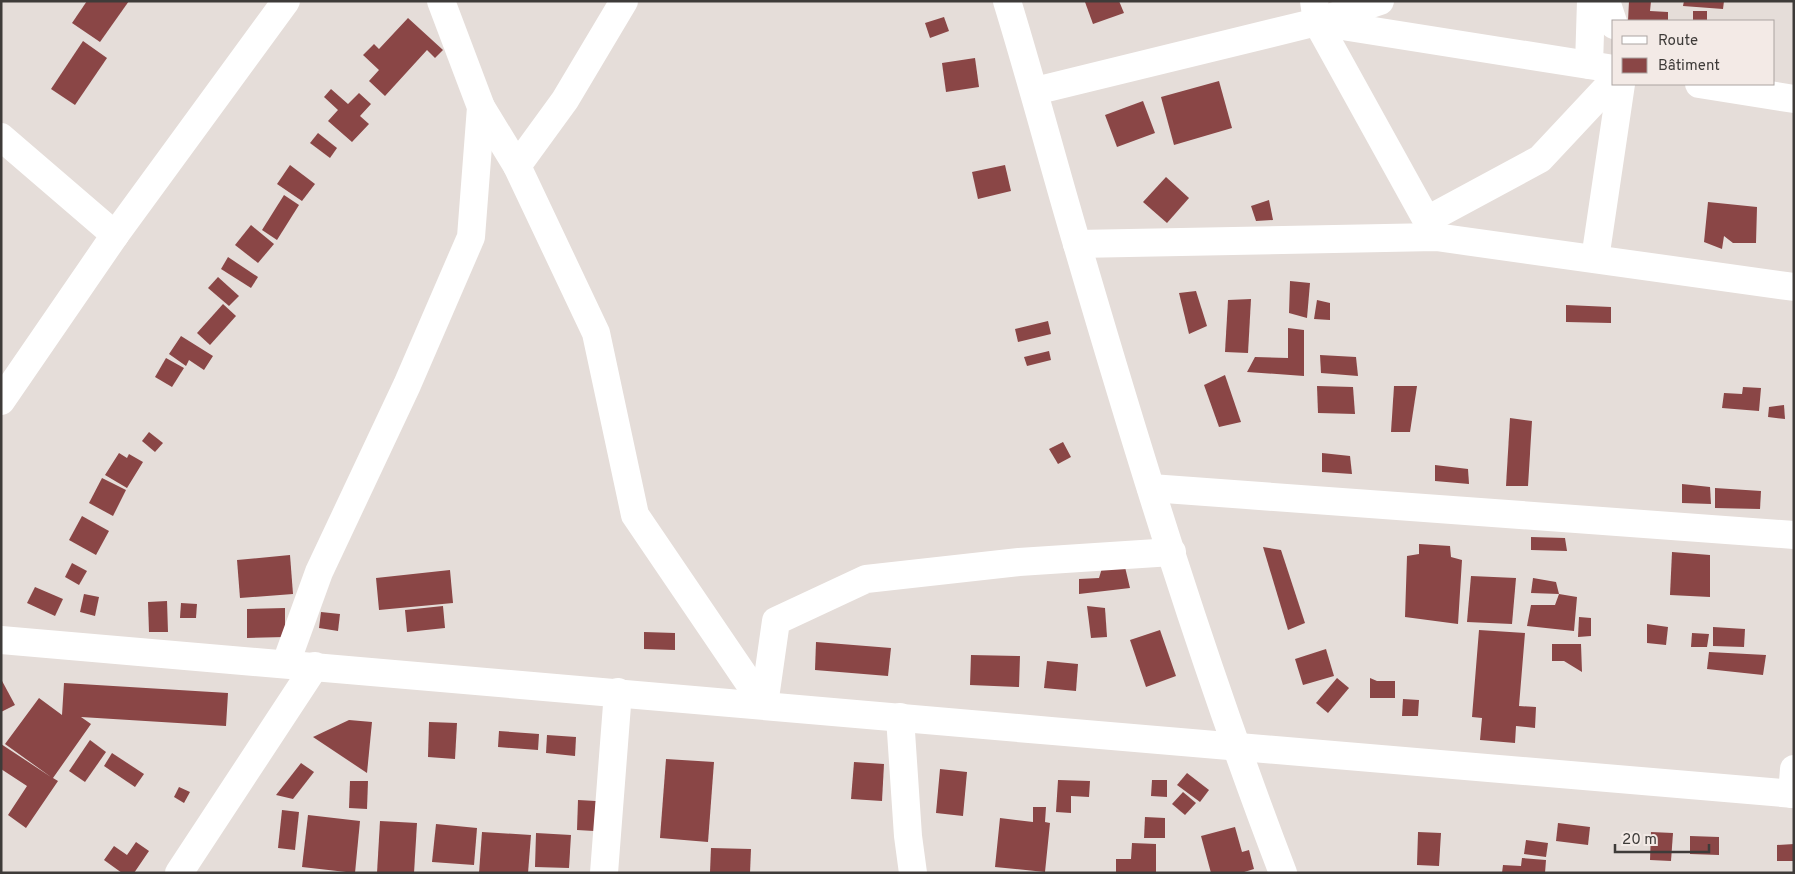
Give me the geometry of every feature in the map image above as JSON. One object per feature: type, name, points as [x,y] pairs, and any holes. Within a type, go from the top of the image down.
[{"type":"street","points":[[6,388],[286,1]]},
{"type":"street","points":[[441,1],[481,107],[518,166],[596,333],[635,515],[764,705]]},
{"type":"street","points":[[518,166],[565,100],[624,1]]},
{"type":"street","points":[[1007,1],[1035,91],[1077,244],[1151,488],[1235,748],[1283,873]]},
{"type":"street","points":[[1035,91],[1315,12],[1380,1]]},
{"type":"street","points":[[1315,12],[1602,67],[1591,1]]},
{"type":"street","points":[[1606,1],[1612,20]]},
{"type":"street","points":[[1315,12],[1431,229]]},
{"type":"street","points":[[1431,229],[1540,159],[1612,82]]},
{"type":"street","points":[[1595,259],[1621,85]]},
{"type":"street","points":[[1710,85],[1794,99]]},
{"type":"street","points":[[286,663],[319,572],[407,385],[471,237],[481,107]]},
{"type":"street","points":[[1,137],[115,235]]},
{"type":"street","points":[[1077,244],[1431,229],[1595,259],[1794,287]]},
{"type":"street","points":[[1151,488],[1794,535]]},
{"type":"street","points":[[764,705],[776,621],[866,579],[1019,562],[1172,552]]},
{"type":"street","points":[[1,640],[618,692],[1235,748],[1793,786]]},
{"type":"street","points":[[179,873],[314,666]]},
{"type":"street","points":[[604,873],[618,692]]},
{"type":"street","points":[[900,717],[908,836],[913,873]]},
{"type":"building","points":[[87,1],[129,1],[100,42],[72,23]]},
{"type":"building","points":[[1119,1],[1124,13],[1093,24],[1085,2]]},
{"type":"building","points":[[1629,1],[1651,1],[1650,11],[1668,12],[1668,20],[1628,20]]},
{"type":"building","points":[[1684,1],[1724,1],[1723,9],[1683,6]]},
{"type":"building","points":[[1693,11],[1707,11],[1707,20],[1693,20]]},
{"type":"building","points":[[944,17],[949,31],[930,38],[925,23]]},
{"type":"building","points":[[408,18],[443,50],[435,58],[427,50],[385,96],[369,81],[379,70],[363,55],[374,44],[379,49]]},
{"type":"building","points":[[83,41],[107,58],[75,105],[51,89]]},
{"type":"building","points":[[975,58],[979,87],[946,92],[942,63]]},
{"type":"building","points":[[1219,81],[1232,128],[1174,145],[1161,97]]},
{"type":"building","points":[[331,89],[348,104],[359,93],[371,104],[360,116],[369,124],[352,142],[328,121],[338,110],[324,97]]},
{"type":"building","points":[[1143,101],[1155,133],[1117,147],[1105,115]]},
{"type":"building","points":[[318,133],[337,148],[330,158],[310,143]]},
{"type":"building","points":[[290,165],[315,184],[302,201],[277,184]]},
{"type":"building","points":[[1005,165],[1011,191],[978,199],[972,172]]},
{"type":"building","points":[[1166,177],[1189,198],[1167,223],[1143,202]]},
{"type":"building","points":[[284,195],[299,205],[277,240],[262,230]]},
{"type":"building","points":[[1269,200],[1273,220],[1256,221],[1251,206]]},
{"type":"building","points":[[1708,202],[1757,207],[1756,243],[1733,243],[1724,236],[1722,249],[1704,242]]},
{"type":"building","points":[[251,225],[274,244],[258,263],[235,245]]},
{"type":"building","points":[[228,257],[258,277],[251,288],[221,269]]},
{"type":"building","points":[[218,277],[239,296],[229,306],[208,288]]},
{"type":"building","points":[[1290,281],[1310,283],[1307,318],[1289,313]]},
{"type":"building","points":[[1196,291],[1207,326],[1189,334],[1179,293]]},
{"type":"building","points":[[1251,299],[1248,353],[1225,352],[1228,300]]},
{"type":"building","points":[[1317,300],[1330,303],[1330,320],[1314,319]]},
{"type":"building","points":[[223,304],[236,316],[210,345],[197,333]]},
{"type":"building","points":[[1566,305],[1611,307],[1611,323],[1566,322]]},
{"type":"building","points":[[1048,321],[1051,334],[1018,342],[1015,329]]},
{"type":"building","points":[[1288,328],[1304,330],[1304,376],[1247,372],[1255,357],[1288,358]]},
{"type":"building","points":[[181,336],[213,356],[204,370],[189,360],[186,366],[169,354]]},
{"type":"building","points":[[1049,351],[1051,360],[1027,366],[1024,357]]},
{"type":"building","points":[[1320,355],[1356,357],[1358,376],[1321,373]]},
{"type":"building","points":[[166,358],[184,368],[172,387],[155,377]]},
{"type":"building","points":[[1225,375],[1241,422],[1219,427],[1204,385]]},
{"type":"building","points":[[1317,386],[1353,387],[1355,414],[1318,413]]},
{"type":"building","points":[[1394,386],[1417,386],[1410,432],[1391,432]]},
{"type":"building","points":[[1743,387],[1761,388],[1759,411],[1722,408],[1724,393],[1742,394]]},
{"type":"building","points":[[1784,405],[1785,419],[1768,417],[1769,407]]},
{"type":"building","points":[[1510,418],[1532,421],[1528,486],[1506,486]]},
{"type":"building","points":[[149,432],[163,443],[155,452],[142,441]]},
{"type":"building","points":[[1063,442],[1071,457],[1058,464],[1049,449]]},
{"type":"building","points":[[119,453],[127,458],[129,454],[143,462],[127,488],[105,475]]},
{"type":"building","points":[[1322,453],[1350,456],[1352,474],[1322,472]]},
{"type":"building","points":[[1435,465],[1468,469],[1469,484],[1435,481]]},
{"type":"building","points":[[102,478],[126,490],[113,516],[89,503]]},
{"type":"building","points":[[1682,484],[1710,487],[1711,504],[1682,503]]},
{"type":"building","points":[[1715,488],[1761,491],[1760,509],[1715,508]]},
{"type":"building","points":[[82,516],[109,531],[96,555],[69,540]]},
{"type":"building","points":[[1531,537],[1565,538],[1567,551],[1531,550]]},
{"type":"building","points":[[1419,544],[1450,546],[1451,557],[1462,560],[1458,624],[1405,617],[1407,556],[1419,554]]},
{"type":"building","points":[[1263,547],[1281,550],[1305,623],[1288,630]]},
{"type":"building","points":[[1672,552],[1710,555],[1710,597],[1670,595]]},
{"type":"building","points":[[290,555],[293,594],[240,598],[237,560]]},
{"type":"building","points":[[72,563],[87,571],[79,585],[65,577]]},
{"type":"building","points":[[1125,567],[1130,588],[1079,594],[1079,579],[1099,578],[1102,568]]},
{"type":"building","points":[[450,570],[453,603],[379,610],[376,578]]},
{"type":"building","points":[[1471,576],[1516,578],[1512,624],[1467,622]]},
{"type":"building","points":[[1533,578],[1556,582],[1559,594],[1531,593]]},
{"type":"building","points":[[35,587],[63,599],[55,616],[27,603]]},
{"type":"building","points":[[84,594],[99,597],[95,616],[80,612]]},
{"type":"building","points":[[1559,594],[1577,597],[1574,631],[1527,626],[1531,605],[1555,605]]},
{"type":"building","points":[[167,601],[168,632],[149,632],[148,602]]},
{"type":"building","points":[[181,603],[197,604],[196,618],[180,618]]},
{"type":"building","points":[[443,606],[445,628],[407,632],[405,610]]},
{"type":"building","points":[[1087,606],[1105,608],[1107,637],[1091,638]]},
{"type":"building","points":[[285,608],[285,637],[247,638],[247,609]]},
{"type":"building","points":[[321,612],[340,614],[338,631],[319,628]]},
{"type":"building","points":[[1579,617],[1591,618],[1591,636],[1578,637]]},
{"type":"building","points":[[1647,624],[1668,627],[1666,645],[1647,643]]},
{"type":"building","points":[[1713,627],[1745,629],[1744,647],[1713,646]]},
{"type":"building","points":[[1160,630],[1176,676],[1146,687],[1130,640]]},
{"type":"building","points":[[1479,630],[1525,633],[1519,706],[1536,707],[1535,728],[1516,726],[1515,743],[1480,740],[1482,718],[1472,717]]},
{"type":"building","points":[[644,632],[675,633],[675,650],[644,649]]},
{"type":"building","points":[[1692,633],[1709,634],[1707,647],[1691,647]]},
{"type":"building","points":[[816,642],[891,648],[888,676],[815,670]]},
{"type":"building","points":[[1552,644],[1581,644],[1582,672],[1564,661],[1552,661]]},
{"type":"building","points":[[1326,649],[1334,676],[1303,685],[1295,659]]},
{"type":"building","points":[[1709,652],[1766,655],[1763,675],[1707,669]]},
{"type":"building","points":[[971,655],[1020,656],[1019,687],[970,685]]},
{"type":"building","points":[[1047,661],[1078,664],[1076,691],[1044,688]]},
{"type":"building","points":[[1337,678],[1349,688],[1328,713],[1316,703]]},
{"type":"building","points":[[1370,678],[1377,681],[1395,681],[1395,698],[1370,698]]},
{"type":"building","points":[[1,679],[15,705],[1,712]]},
{"type":"building","points":[[64,683],[228,693],[226,726],[81,717],[91,724],[53,778],[58,781],[26,828],[8,815],[27,786],[1,769],[1,744],[51,777],[5,744],[39,698],[62,715]]},
{"type":"building","points":[[1403,699],[1419,700],[1418,716],[1402,716]]},
{"type":"building","points":[[349,720],[372,722],[367,773],[313,737]]},
{"type":"building","points":[[429,722],[457,723],[455,759],[428,757]]},
{"type":"building","points":[[499,731],[539,734],[538,750],[498,747]]},
{"type":"building","points":[[547,735],[576,737],[575,756],[546,753]]},
{"type":"building","points":[[90,740],[106,752],[85,782],[69,771]]},
{"type":"building","points":[[112,753],[144,774],[135,787],[104,766]]},
{"type":"building","points":[[666,759],[714,762],[708,842],[660,838]]},
{"type":"building","points":[[854,762],[884,764],[882,801],[851,799]]},
{"type":"building","points":[[301,763],[314,772],[293,799],[276,795]]},
{"type":"building","points":[[940,769],[967,772],[963,816],[936,813]]},
{"type":"building","points":[[1187,773],[1209,790],[1200,802],[1177,785]]},
{"type":"building","points":[[1058,780],[1090,781],[1089,797],[1071,796],[1071,813],[1056,812]]},
{"type":"building","points":[[1152,780],[1167,780],[1167,797],[1151,796]]},
{"type":"building","points":[[350,781],[368,781],[367,809],[349,808]]},
{"type":"building","points":[[179,787],[190,792],[184,803],[174,797]]},
{"type":"building","points":[[1183,792],[1196,803],[1185,815],[1172,804]]},
{"type":"building","points":[[578,800],[596,801],[594,831],[577,830]]},
{"type":"building","points":[[1033,807],[1046,807],[1045,822],[1050,823],[1045,872],[995,867],[1000,818],[1033,822]]},
{"type":"building","points":[[282,810],[299,812],[295,850],[278,848]]},
{"type":"building","points":[[308,815],[360,821],[355,873],[302,867]]},
{"type":"building","points":[[1145,817],[1165,818],[1165,838],[1144,838]]},
{"type":"building","points":[[380,821],[417,823],[414,873],[377,873]]},
{"type":"building","points":[[1558,823],[1590,827],[1588,845],[1556,841]]},
{"type":"building","points":[[436,824],[477,828],[474,865],[432,862]]},
{"type":"building","points":[[1235,827],[1242,852],[1249,850],[1254,869],[1241,873],[1211,873],[1201,836]]},
{"type":"building","points":[[482,832],[531,835],[528,873],[479,873]]},
{"type":"building","points":[[1418,832],[1441,833],[1439,866],[1417,865]]},
{"type":"building","points":[[1651,832],[1673,833],[1671,861],[1650,860]]},
{"type":"building","points":[[536,833],[571,835],[569,868],[535,867]]},
{"type":"building","points":[[1690,836],[1719,837],[1719,855],[1690,854]]},
{"type":"building","points":[[1526,840],[1548,843],[1546,857],[1524,854]]},
{"type":"building","points":[[136,842],[149,851],[134,873],[122,873],[104,860],[114,846],[127,855]]},
{"type":"building","points":[[1132,843],[1156,844],[1156,873],[1116,873],[1116,859],[1131,859]]},
{"type":"building","points":[[1794,844],[1794,861],[1777,861],[1777,845]]},
{"type":"building","points":[[711,848],[751,849],[750,873],[710,872]]},
{"type":"building","points":[[1522,858],[1546,860],[1545,873],[1502,873],[1503,865],[1521,866]]}]
